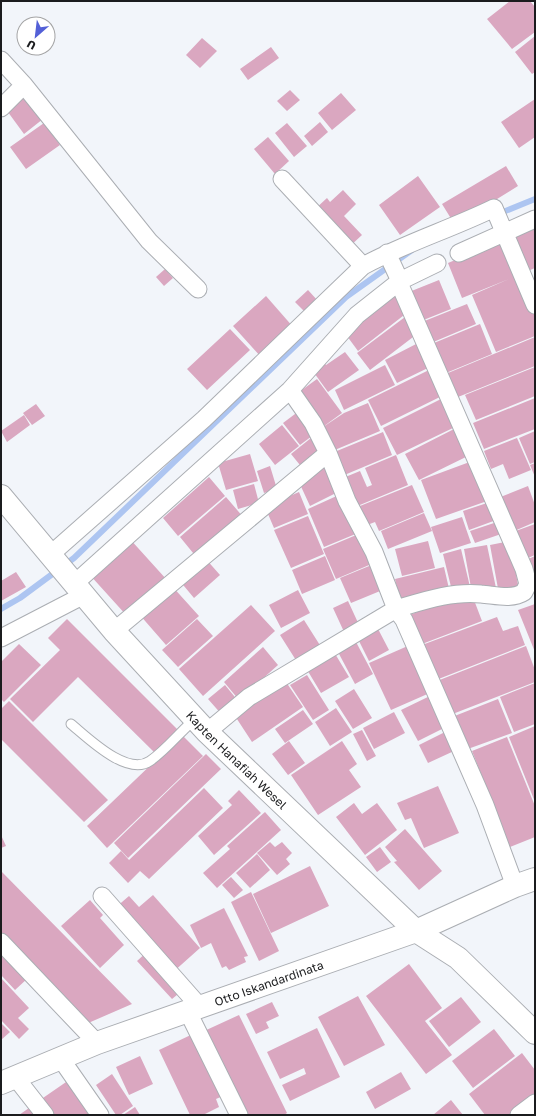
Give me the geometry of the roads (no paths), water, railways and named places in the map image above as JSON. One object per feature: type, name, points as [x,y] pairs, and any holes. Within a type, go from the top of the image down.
[{"type":"main road","points":[[1,496],[53,558]]},
{"type":"main road","name":"Kapten Hanafiah Wesel","points":[[53,558],[114,631],[202,725],[416,930],[458,958],[535,1032]]},
{"type":"main road","name":"Otto Iskandardinata","points":[[9,1081],[97,1043],[194,1010],[416,930],[525,882]]},
{"type":"street","points":[[1,60],[24,86],[149,241],[198,289]]},
{"type":"street","points":[[1,108],[24,86]]},
{"type":"street","points":[[282,179],[363,266],[395,271],[437,262]]},
{"type":"street","points":[[1,638],[75,586],[290,390],[395,271],[458,226],[494,208],[501,228],[535,305]]},
{"type":"street","points":[[459,252],[501,228],[535,219]]},
{"type":"street","points":[[53,558],[204,419],[363,266]]},
{"type":"street","points":[[202,725],[248,696],[396,610],[436,597],[479,593],[518,596],[531,586],[395,271]]},
{"type":"street","points":[[290,390],[313,423],[328,453],[346,501],[374,552],[396,610],[404,620],[485,805],[525,882]]},
{"type":"street","points":[[114,631],[328,453]]},
{"type":"street","points":[[102,896],[194,1010],[239,1115]]},
{"type":"street","points":[[1,942],[97,1043]]},
{"type":"street","points":[[61,1059],[100,1115]]},
{"type":"street","points":[[9,1081],[45,1115]]},
{"type":"street","points":[[519,1115],[535,1103]]},
{"type":"lane","points":[[71,724],[105,753],[137,764],[149,762],[202,725]]},
{"type":"waterway","points":[[498,214],[535,199]]},
{"type":"waterway","points":[[1,609],[20,598],[74,558],[346,297],[412,250]]}]
